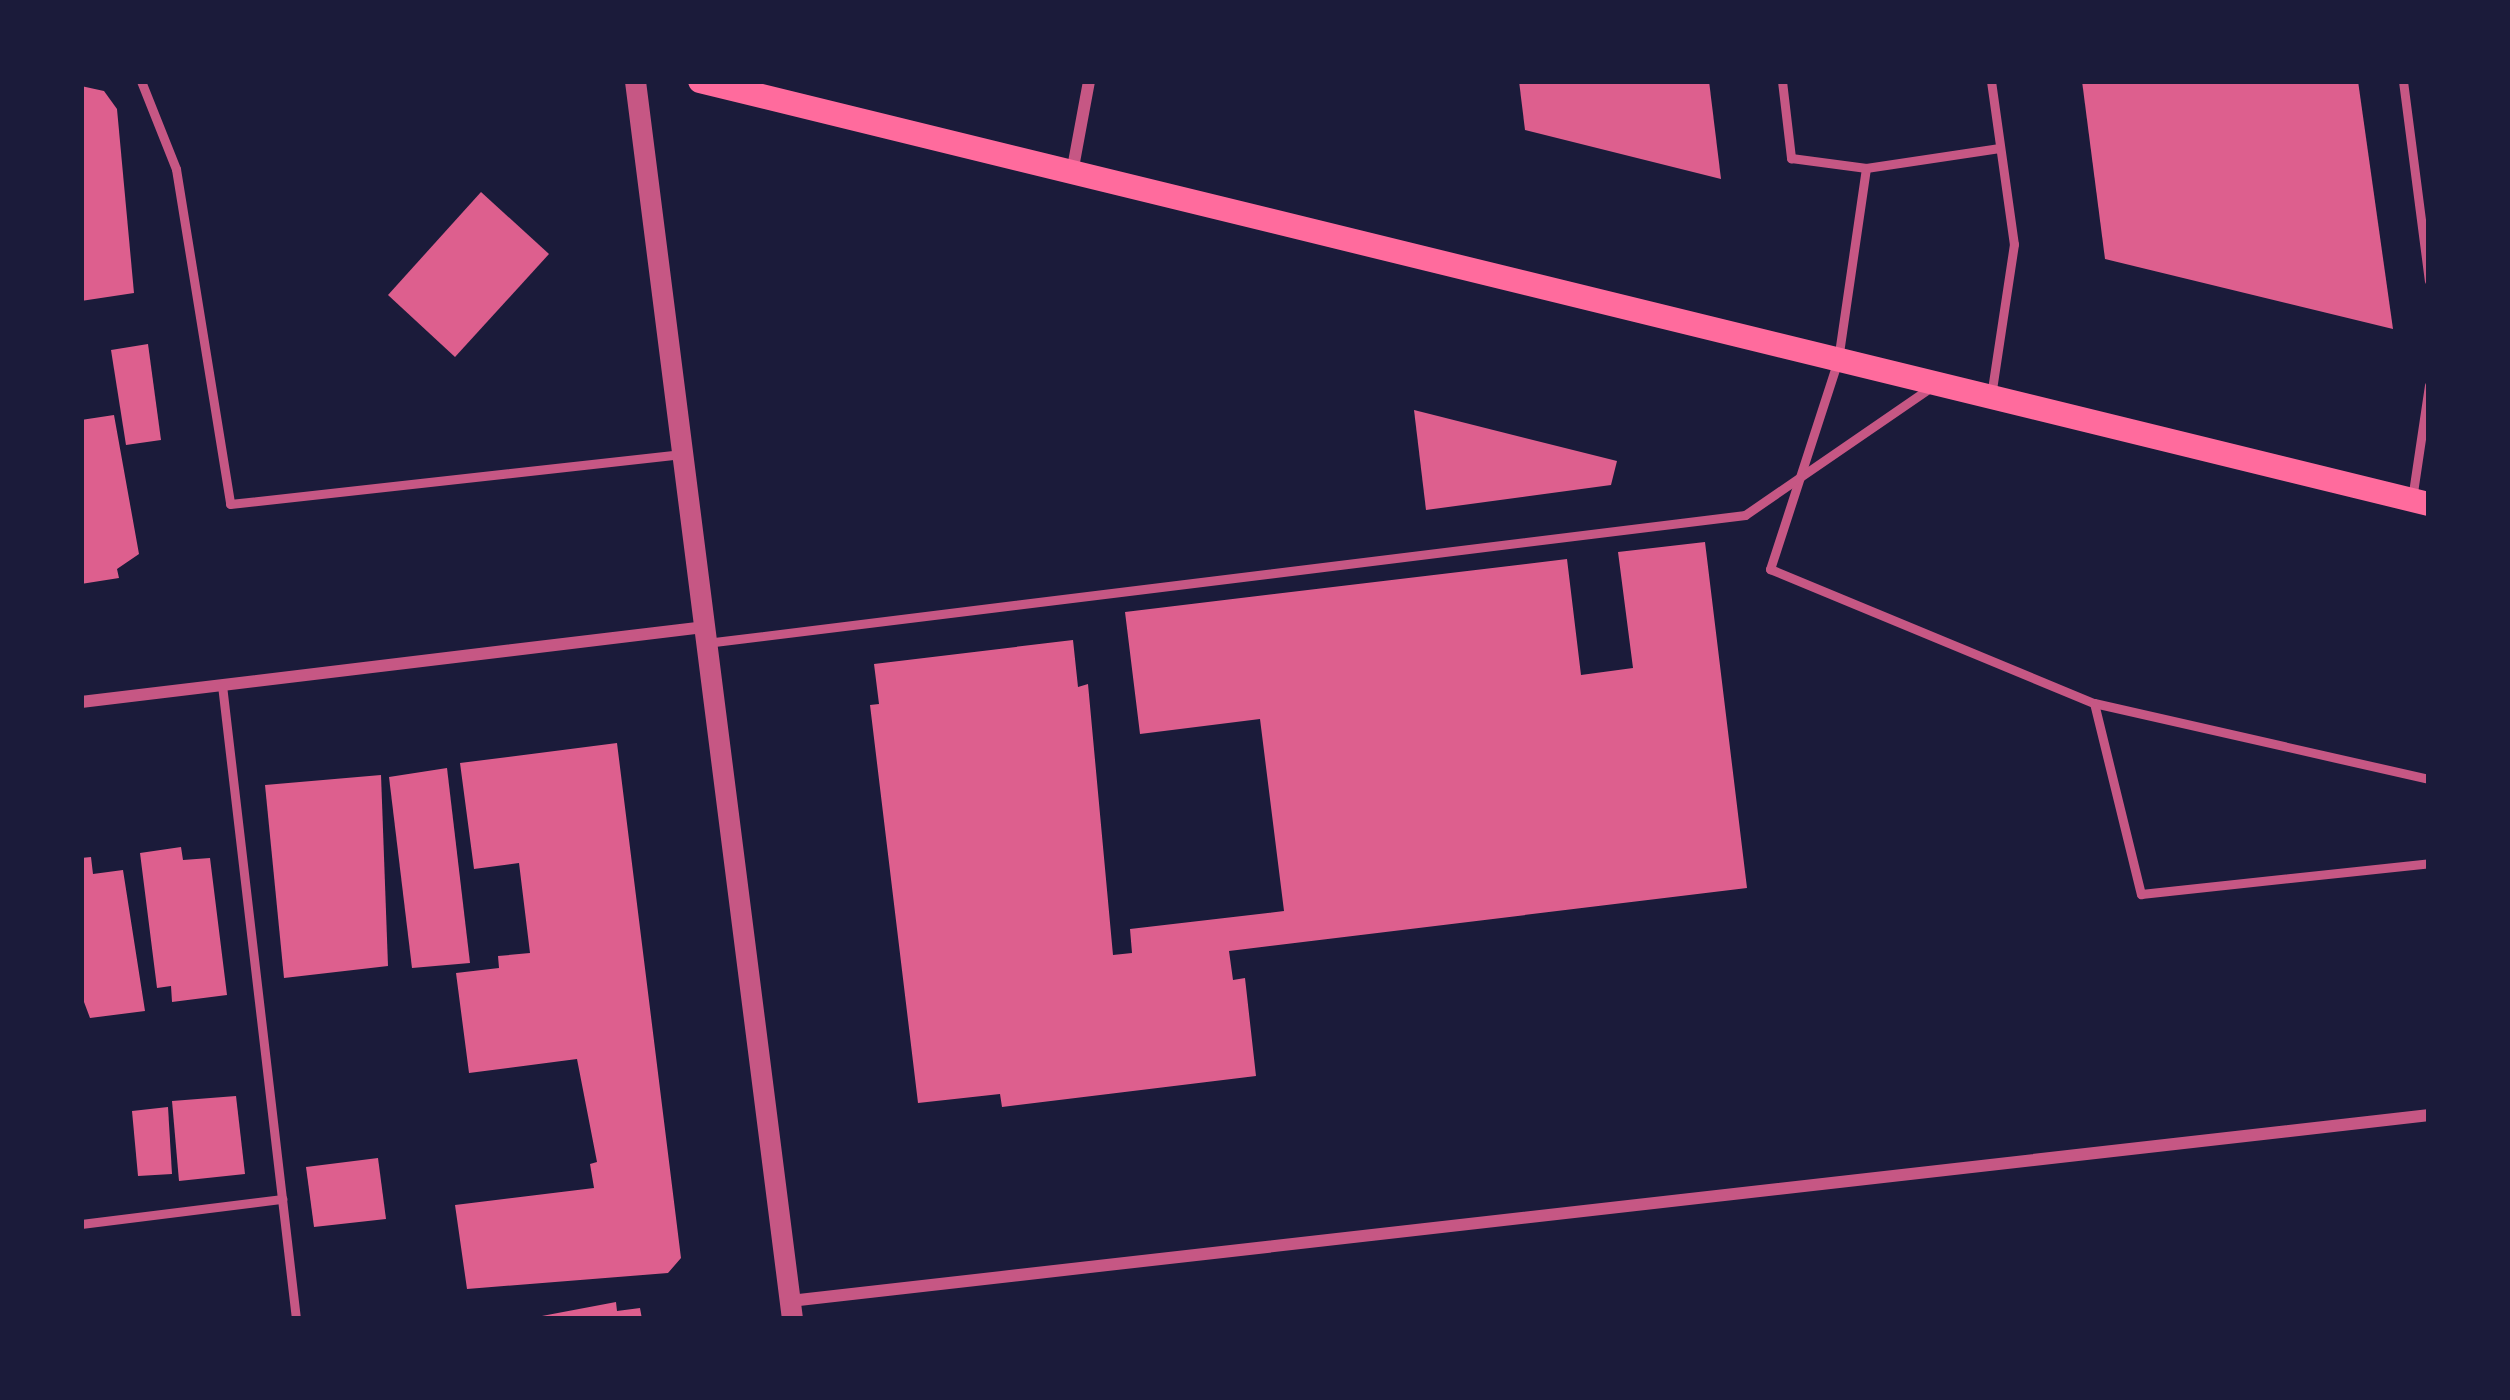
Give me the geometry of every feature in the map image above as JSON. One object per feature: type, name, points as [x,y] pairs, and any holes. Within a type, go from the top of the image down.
[{"type":"main road","points":[[700,81],[2420,502]]},
{"type":"street","points":[[635,81],[791,1310],[2429,1115]]},
{"type":"street","points":[[1072,173],[1089,81]]},
{"type":"street","points":[[81,703],[705,635]]},
{"type":"lane","points":[[141,81],[176,169],[230,504],[682,454]]},
{"type":"lane","points":[[1783,81],[1790,158],[1866,168],[2000,148]]},
{"type":"lane","points":[[1990,81],[2014,244],[1991,396]]},
{"type":"lane","points":[[2403,81],[2429,280]]},
{"type":"lane","points":[[1866,168],[1838,360],[1770,569],[2094,703],[2429,779]]},
{"type":"lane","points":[[705,635],[1745,515],[1937,383]]},
{"type":"lane","points":[[2420,502],[2429,386]]},
{"type":"lane","points":[[222,686],[296,1319]]},
{"type":"lane","points":[[2094,703],[2141,894],[2429,862]]},
{"type":"lane","points":[[81,1225],[282,1199]]},
{"type":"building","points":[[1519,81],[1709,81],[1721,179],[1525,130]]},
{"type":"building","points":[[2082,81],[2358,81],[2393,329],[2105,259]]},
{"type":"building","points":[[81,86],[104,91],[117,109],[134,293],[81,301]]},
{"type":"building","points":[[481,192],[549,254],[455,357],[388,295]]},
{"type":"building","points":[[148,344],[161,440],[126,445],[111,350]]},
{"type":"building","points":[[1414,410],[1617,461],[1611,485],[1426,510]]},
{"type":"building","points":[[114,415],[139,554],[117,569],[119,578],[81,584],[81,420]]},
{"type":"building","points":[[1705,542],[1747,888],[1229,951],[1233,980],[1245,978],[1256,1076],[1002,1107],[1000,1094],[918,1103],[870,705],[879,704],[874,664],[1073,640],[1078,687],[1088,684],[1113,955],[1132,953],[1130,929],[1284,911],[1260,719],[1140,734],[1125,612],[1567,559],[1581,675],[1633,668],[1618,552]]},
{"type":"building","points":[[617,743],[681,1258],[668,1273],[467,1289],[455,1205],[594,1188],[590,1164],[597,1162],[577,1059],[469,1073],[456,973],[499,968],[498,956],[530,953],[519,863],[474,869],[460,763]]},
{"type":"building","points":[[447,768],[470,963],[412,968],[389,777]]},
{"type":"building","points":[[381,775],[388,966],[284,978],[265,785]]},
{"type":"building","points":[[181,847],[183,860],[210,858],[227,995],[172,1002],[171,986],[157,988],[140,853]]},
{"type":"building","points":[[91,857],[93,874],[123,870],[145,1011],[90,1018],[81,994],[81,858]]},
{"type":"building","points":[[236,1096],[245,1174],[179,1181],[172,1101]]},
{"type":"building","points":[[168,1107],[172,1174],[138,1176],[132,1111]]},
{"type":"building","points":[[378,1158],[386,1219],[314,1227],[306,1167]]},
{"type":"building","points":[[616,1302],[617,1311],[640,1308],[642,1319],[526,1319]]}]
